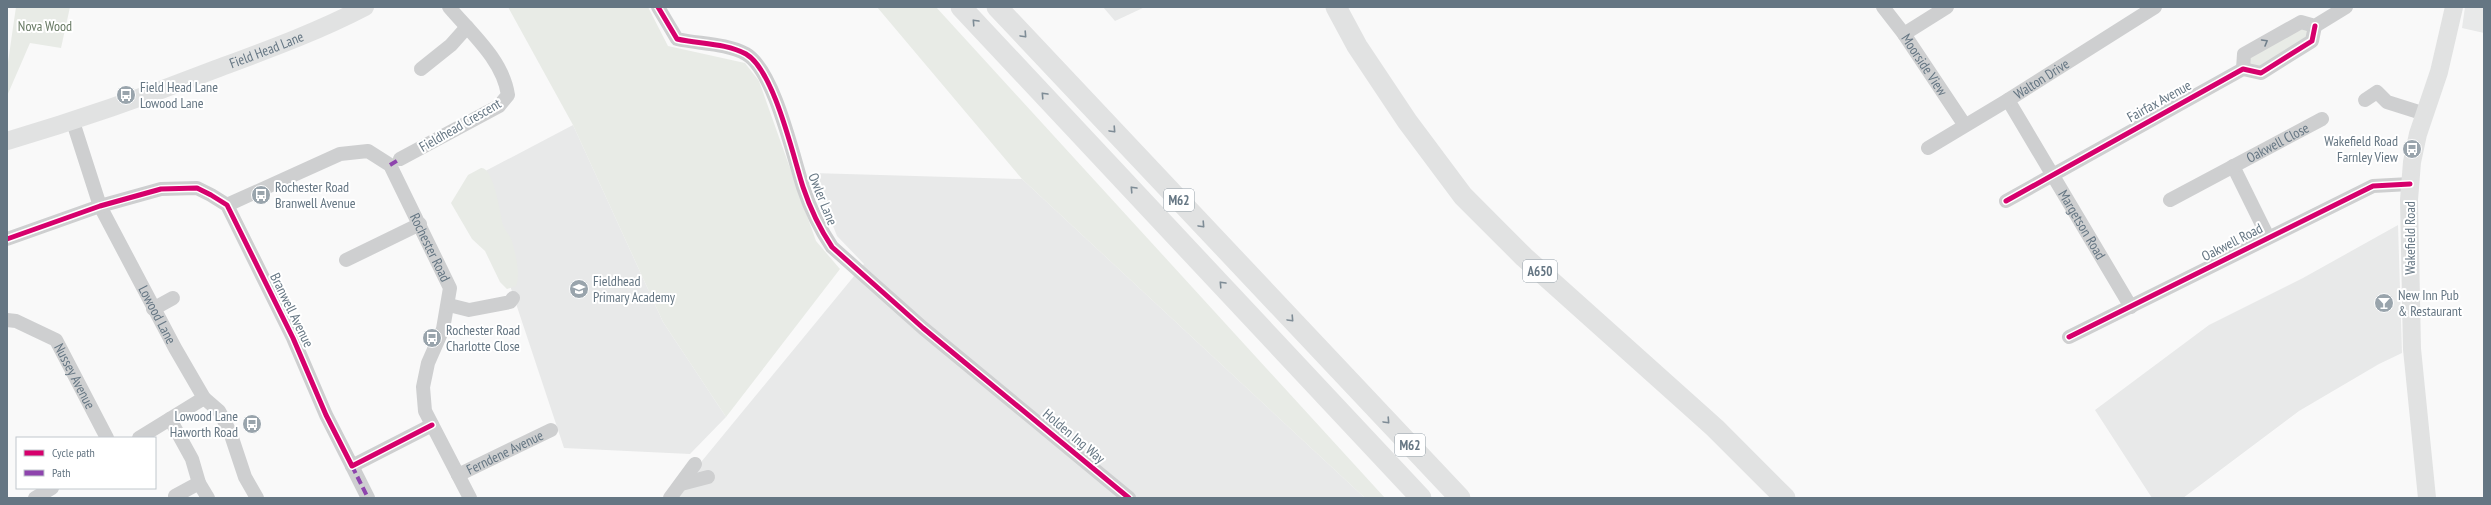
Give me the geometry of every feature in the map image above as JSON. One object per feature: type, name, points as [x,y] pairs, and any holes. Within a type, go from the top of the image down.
[{"type":"highway","name":"M62","points":[[961,7],[1421,498]]},
{"type":"highway","name":"M62","points":[[997,7],[1460,498]]},
{"type":"highway","name":"A650","points":[[1336,7],[1357,46],[1407,121],[1463,196],[1524,257],[1715,428],[1785,498]]},
{"type":"highway","name":"M62","points":[[1248,313],[1315,400],[1403,498]]},
{"type":"main road","name":"Field Head Lane","points":[[7,141],[73,122],[288,42],[365,7]]},
{"type":"main road","name":"Wakefield Road","points":[[2427,498],[2412,349],[2408,229],[2410,184],[2412,162],[2424,114],[2439,72],[2454,7]]},
{"type":"street","name":"Fieldhead Crescent","points":[[400,160],[499,106],[508,95],[506,83],[498,67],[467,27],[449,7]]},
{"type":"street","name":"Owler Lane","points":[[658,7],[677,39],[725,47],[747,54],[765,75],[783,121],[804,188],[822,233],[832,247],[923,328],[1004,393]]},
{"type":"street","name":"Moorside View","points":[[1883,7],[1904,34],[1964,124]]},
{"type":"street","points":[[1904,34],[1947,7]]},
{"type":"street","name":"Walton Drive","points":[[1928,148],[1964,124],[2008,100],[2155,7]]},
{"type":"street","points":[[2315,26],[2301,22],[2244,54],[2243,69],[2261,73],[2312,41],[2315,26],[2346,7]]},
{"type":"street","points":[[421,69],[450,45],[467,27]]},
{"type":"street","name":"Fairfax Avenue","points":[[2006,200],[2243,69]]},
{"type":"street","points":[[2365,100],[2377,92],[2387,102],[2424,114]]},
{"type":"street","name":"Margetson Road","points":[[2008,100],[2131,308]]},
{"type":"street","name":"Oakwell Close","points":[[2170,200],[2322,119]]},
{"type":"street","name":"Lowood Lane","points":[[73,122],[100,206],[153,309],[204,398],[219,411],[230,432],[245,477],[257,498]]},
{"type":"street","name":"Rochester Road","points":[[227,205],[340,154],[368,151],[390,165],[450,288],[449,305],[443,329],[428,363],[423,387],[425,411],[470,498]]},
{"type":"street","name":"Oakwell Close","points":[[2233,166],[2268,237]]},
{"type":"street","name":"Oakwell Road","points":[[2069,337],[2131,308],[2268,237],[2373,186],[2410,184]]},
{"type":"street","points":[[7,239],[100,206],[173,187],[197,188],[227,205]]},
{"type":"street","name":"Branwell Avenue","points":[[227,205],[293,338],[326,415],[368,498]]},
{"type":"street","points":[[346,260],[420,224]]},
{"type":"street","points":[[153,309],[172,298]]},
{"type":"street","points":[[449,305],[469,310],[510,302],[513,298]]},
{"type":"street","name":"Nussey Avenue","points":[[7,320],[16,321],[56,340],[106,437]]},
{"type":"street","name":"Holden Ing Way","points":[[1004,393],[1129,498]]},
{"type":"street","points":[[141,437],[204,398]]},
{"type":"street","points":[[170,419],[192,459],[199,483],[208,498]]},
{"type":"street","points":[[352,466],[432,425]]},
{"type":"street","name":"Ferndene Avenue","points":[[458,475],[551,430]]},
{"type":"street","points":[[670,498],[682,484],[695,464]]},
{"type":"street","points":[[682,484],[708,477]]},
{"type":"street","points":[[175,496],[199,483]]},
{"type":"shaded area","points":[[1103,7],[1145,7],[1115,21]]},
{"type":"shaded area","points":[[2465,7],[2484,7],[2484,33],[2462,28]]},
{"type":"shaded area","name":"Fieldhead Primary Academy","points":[[573,125],[663,322],[726,417],[690,454],[564,448],[474,177]]},
{"type":"shaded area","points":[[812,173],[1022,179],[1365,498],[677,498],[697,467],[864,264],[837,236]]},
{"type":"shaded area","points":[[2398,225],[2402,353],[2379,364],[2299,411],[2183,498],[2152,498],[2095,410],[2209,325],[2303,278]]},
{"type":"green space","name":"Nova Wood","points":[[16,7],[70,7],[61,48],[30,43],[7,96],[7,69]]},
{"type":"green space","points":[[508,7],[648,7],[668,46],[745,63],[759,81],[816,241],[840,269],[726,417],[663,322],[573,125]]},
{"type":"green space","points":[[877,7],[936,7],[1385,498],[1365,498],[1022,179]]},
{"type":"green space","points":[[2301,22],[2315,26],[2312,41],[2261,73],[2243,69],[2244,54]]},
{"type":"green space","points":[[481,168],[486,170],[490,175],[496,192],[503,225],[512,241],[516,257],[518,275],[516,286],[507,289],[500,282],[485,251],[472,239],[451,203],[468,175]]},
{"type":"marked path","points":[[390,165],[400,159]]},
{"type":"marked path","points":[[352,466],[368,498]]},
{"type":"cycle path","points":[[658,7],[677,39],[712,44],[738,50],[746,54],[756,63],[774,95],[809,203],[819,226],[832,247],[923,328],[1129,498]]},
{"type":"cycle path","points":[[2006,201],[2243,69],[2261,73],[2312,41],[2315,26]]},
{"type":"cycle path","points":[[2069,337],[2373,186],[2410,184]]},
{"type":"cycle path","points":[[7,239],[100,206],[161,189],[197,188],[227,205],[293,338],[326,415],[352,466],[432,425]]},
{"type":"place","name":"Field Head Lane Lowood Lane","points":[[126,95]]},
{"type":"place","name":"Wakefield Road Farnley View","points":[[2412,149]]},
{"type":"place","name":"Rochester Road Branwell Avenue","points":[[261,195]]},
{"type":"place","name":"Fieldhead Primary Academy","points":[[579,289]]},
{"type":"place","name":"New Inn Pub & Restaurant","points":[[2384,303]]},
{"type":"place","name":"Rochester Road Charlotte Close","points":[[432,338]]},
{"type":"place","name":"Lowood Lane Haworth Road","points":[[252,424]]}]
